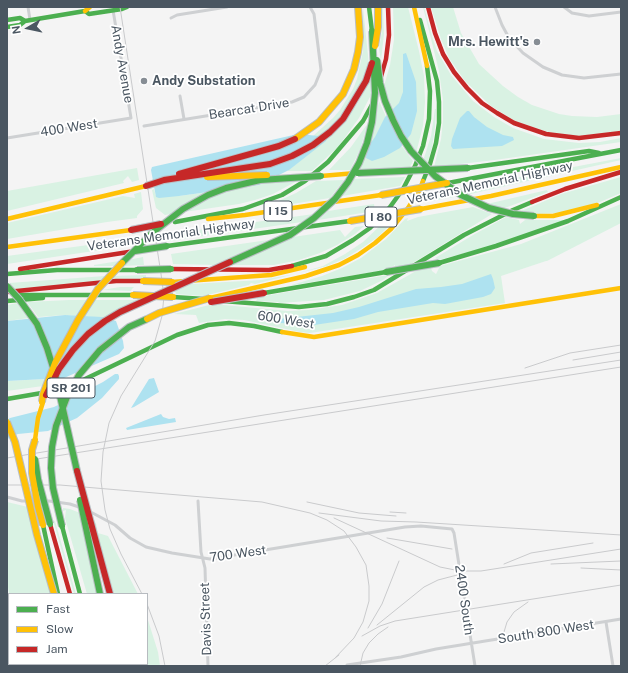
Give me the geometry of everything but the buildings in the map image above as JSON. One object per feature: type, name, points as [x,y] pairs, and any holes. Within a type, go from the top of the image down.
[{"type":"main road","points":[[7,20],[20,18],[27,20],[85,11],[90,7]]},
{"type":"main road","points":[[85,11],[90,14],[127,7]]},
{"type":"main road","points":[[146,186],[164,178],[279,146],[296,138],[319,122],[328,113],[342,94],[354,69],[360,37],[358,7]]},
{"type":"main road","points":[[369,7],[380,83],[385,101],[401,136],[411,151],[435,176],[462,195],[490,208],[513,214],[553,216],[583,209],[621,197]]},
{"type":"main road","points":[[7,219],[146,186],[169,179],[270,164],[292,156],[313,145],[330,132],[343,119],[356,101],[366,81],[371,65],[378,27],[378,7]]},
{"type":"main road","points":[[175,222],[243,209],[265,202],[282,195],[305,180],[328,162],[363,121],[374,100],[386,58],[389,15],[388,7]]},
{"type":"main road","points":[[263,289],[339,265],[358,255],[391,229],[410,205],[419,190],[434,150],[438,130],[439,109],[435,74],[426,39],[415,7]]},
{"type":"main road","name":"I 80","points":[[7,273],[57,270],[269,270],[295,266],[326,256],[359,236],[370,228],[390,207],[406,184],[420,154],[427,126],[430,91],[427,63],[415,7]]},
{"type":"main road","points":[[428,7],[435,33],[443,54],[454,72],[482,103],[497,113],[524,127],[551,135],[580,138],[621,133]]},
{"type":"main road","points":[[7,27],[20,25],[27,20]]},
{"type":"main road","points":[[42,402],[54,377],[68,356],[83,339],[106,321],[120,312],[290,235],[314,218],[335,199],[348,182],[359,163],[367,142],[372,122],[375,93],[372,31]]},
{"type":"main road","name":"Veterans Memorial Highway","points":[[7,247],[131,230],[175,222],[245,216],[381,195],[621,150]]},
{"type":"main road","points":[[42,402],[43,394],[55,363],[78,320],[98,290],[116,268],[152,233],[183,209],[208,195],[226,188],[260,180],[468,168],[589,151],[603,154]]},
{"type":"main road","name":"Veterans Memorial Highway","points":[[7,273],[135,251],[350,221],[422,209],[491,196],[621,167]]},
{"type":"main road","points":[[7,293],[133,295],[285,307],[312,306],[347,299],[386,284],[458,239],[513,210],[559,191],[621,172]]},
{"type":"main road","points":[[146,186],[226,176],[321,176]]},
{"type":"main road","points":[[263,289],[386,272],[439,262],[496,246],[568,221],[621,197]]},
{"type":"main road","points":[[7,293],[116,281],[172,282],[271,276],[312,265],[326,256]]},
{"type":"main road","points":[[7,286],[27,308],[44,339],[55,374],[80,488],[110,593]]},
{"type":"main road","name":"600 West","points":[[7,399],[59,390],[177,335],[208,325],[229,323],[314,337],[621,288]]},
{"type":"main road","name":"SR 201","points":[[81,593],[62,526],[51,472],[56,426],[64,402],[71,388],[90,360],[119,334],[137,323],[152,316],[182,306],[263,289]]},
{"type":"main road","points":[[7,302],[86,294]]},
{"type":"main road","name":"SR 201","points":[[42,402],[35,440],[35,464],[70,593]]},
{"type":"main road","points":[[7,422],[15,442],[37,535],[54,593]]},
{"type":"main road","points":[[35,440],[32,450],[32,473],[58,593]]},
{"type":"main road","points":[[71,443],[76,481],[100,593]]},
{"type":"street","points":[[27,20],[28,7]]},
{"type":"street","points":[[171,18],[177,15],[227,7]]},
{"type":"street","name":"Bearcat Drive","points":[[144,126],[292,102],[307,95],[315,85],[321,70],[314,14],[310,7]]},
{"type":"street","points":[[495,7],[509,38],[524,53],[543,67],[562,75],[584,78],[621,74]]},
{"type":"street","points":[[564,7],[572,13],[588,16],[621,12]]},
{"type":"street","name":"Andy Avenue","points":[[113,10],[131,118]]},
{"type":"street","points":[[180,96],[184,120]]},
{"type":"street","name":"400 West","points":[[7,138],[131,118]]},
{"type":"street","name":"700 West","points":[[7,497],[22,501],[49,501],[76,506],[92,512],[115,525],[130,538],[146,547],[210,559],[406,527],[421,526],[452,529],[454,533]]},
{"type":"street","name":"Davis Street","points":[[198,501],[199,531],[205,568],[208,666]]},
{"type":"street","name":"2400 South","points":[[454,533],[475,666]]},
{"type":"street","name":"South 800 West","points":[[347,665],[401,658],[436,650],[621,619]]},
{"type":"street","points":[[606,622],[613,666]]},
{"type":"green space","points":[[363,7],[369,65],[362,84],[345,112],[338,120],[320,136],[313,136],[340,110],[353,89],[357,79],[363,51]]},
{"type":"green space","points":[[381,7],[383,7],[384,34],[381,61],[379,49],[382,31]]},
{"type":"green space","points":[[393,7],[408,7],[424,76],[425,102],[423,126],[416,153],[395,118],[384,86],[390,65],[394,40]]},
{"type":"green space","points":[[423,7],[437,51],[451,75],[473,101],[494,117],[513,128],[544,139],[579,143],[600,142],[621,138],[621,142],[434,167],[441,139],[443,100],[439,71]]},
{"type":"green space","points":[[431,7],[453,7],[461,33],[479,64],[503,86],[518,97],[532,105],[559,114],[597,117],[621,114],[621,131],[578,136],[548,132],[515,121],[491,106],[465,81],[449,58],[441,39]]},
{"type":"green space","points":[[371,78],[372,93],[359,118],[338,147],[312,171],[287,171],[327,138],[344,121],[357,104]]},
{"type":"green space","points":[[379,101],[401,145],[413,161],[409,169],[359,170],[371,141]]},
{"type":"green space","points":[[435,109],[435,128],[427,165],[423,161],[431,136]]},
{"type":"green space","points":[[368,123],[360,150],[350,170],[329,170],[351,147]]},
{"type":"green space","points":[[621,158],[621,160],[466,195],[457,189]]},
{"type":"green space","points":[[137,168],[139,180],[132,182],[128,176],[123,181],[124,183],[7,211],[7,191]]},
{"type":"green space","points":[[405,177],[400,186],[342,196],[354,179]]},
{"type":"green space","points":[[621,177],[621,193],[593,205],[558,213],[540,214],[519,212],[561,194]]},
{"type":"green space","points":[[344,180],[330,198],[273,207],[272,204],[296,193],[316,181]]},
{"type":"green space","points":[[297,181],[273,194],[255,200],[239,204],[184,212],[209,197],[233,189],[259,185],[264,182]]},
{"type":"green space","points":[[154,189],[156,196],[179,196],[208,192],[192,200],[171,214],[165,215],[156,208],[152,190]]},
{"type":"green space","points":[[547,190],[548,192],[502,209],[487,204]]},
{"type":"green space","points":[[446,191],[454,197],[431,201],[435,193]]},
{"type":"green space","points":[[141,192],[143,209],[137,218],[7,239],[7,223],[123,196],[135,198],[134,194]]},
{"type":"green space","points":[[374,204],[375,211],[318,220],[328,211]]},
{"type":"green space","points":[[621,204],[621,223],[547,261],[501,276],[505,303],[310,333],[244,320],[225,319],[199,323],[196,315],[174,314],[213,304],[288,311],[308,310],[342,305],[377,293],[416,271],[431,268],[436,274],[440,266],[521,244]]},
{"type":"green space","points":[[473,207],[492,214],[408,266],[395,268],[395,265],[386,270],[288,286],[322,276],[361,258],[386,239],[405,219],[408,218],[407,221],[418,217]]},
{"type":"green space","points":[[314,214],[302,222],[169,241],[168,234]]},
{"type":"green space","points":[[506,217],[519,220],[520,224],[525,220],[565,220],[511,241],[439,260],[435,258],[473,235]]},
{"type":"green space","points":[[394,221],[378,237],[344,259],[327,266],[295,274],[323,266],[363,242],[384,222]]},
{"type":"green space","points":[[364,226],[355,234],[337,245],[299,260],[274,265],[233,265],[293,237],[340,230],[345,237],[355,227]]},
{"type":"green space","points":[[140,238],[134,245],[7,264],[7,256]]},
{"type":"green space","points":[[268,240],[214,265],[173,264],[171,254]]},
{"type":"green space","points":[[143,257],[144,265],[122,266],[128,260]]},
{"type":"green space","points":[[119,261],[114,266],[94,266],[94,265]]},
{"type":"green space","points":[[295,274],[255,284],[251,283],[249,285],[203,296],[176,294],[175,291],[191,284],[261,280]]},
{"type":"green space","points":[[146,275],[146,280],[108,282],[112,276]]},
{"type":"green space","points":[[388,275],[383,280],[360,291],[324,300],[279,303],[256,301],[258,297]]},
{"type":"green space","points":[[105,276],[100,282],[15,289],[9,283]]},
{"type":"green space","points":[[120,287],[134,287],[131,291],[102,290]]},
{"type":"green space","points":[[87,300],[77,316],[65,315],[38,317],[27,302]]},
{"type":"green space","points":[[94,300],[137,300],[103,318],[83,316]]},
{"type":"green space","points":[[18,303],[29,318],[7,321],[7,305]]},
{"type":"green space","points":[[45,379],[43,386],[7,391],[7,381]]},
{"type":"green space","points":[[7,502],[28,507],[52,593],[9,593],[7,580]]},
{"type":"green space","points":[[63,508],[80,513],[97,593],[87,593],[65,518],[66,510],[63,511]]},
{"type":"green space","points":[[53,520],[55,521],[76,593],[74,593]]},
{"type":"green space","points":[[94,521],[96,523],[98,533],[108,536],[137,593],[114,593]]},
{"type":"green space","points":[[148,620],[158,652],[160,666],[134,666],[148,665]]},
{"type":"water","points":[[406,53],[416,82],[417,111],[411,134],[400,148],[384,157],[372,161],[366,158],[367,148],[375,137],[385,117],[399,103],[403,92],[403,54]]},
{"type":"water","points":[[467,111],[469,111],[487,127],[503,135],[513,137],[514,140],[502,146],[453,149],[451,146],[452,139],[460,118]]},
{"type":"water","points":[[298,134],[327,138],[326,141],[289,170],[259,185],[179,196],[156,197],[151,170],[152,167]]},
{"type":"water","points":[[491,274],[495,288],[491,294],[483,297],[445,304],[433,303],[378,312],[354,319],[314,325],[280,323],[276,321],[278,319],[333,313],[359,307],[416,289],[462,284]]},
{"type":"water","points":[[65,315],[102,317],[116,321],[124,348],[119,354],[64,378],[7,381],[7,321]]},
{"type":"water","points":[[115,374],[118,374],[119,379],[102,398],[77,418],[48,431],[18,434],[9,437],[7,442],[7,420],[10,418],[54,407],[103,382]]},
{"type":"water","points":[[154,378],[159,392],[131,408],[149,379]]},
{"type":"water","points":[[161,414],[163,417],[169,419],[175,418],[176,422],[127,430],[126,428]]},
{"type":"tram line","points":[[120,7],[164,296],[162,316],[155,341],[121,396],[109,423],[103,452],[101,481],[105,510],[110,529],[141,593]]},
{"type":"tram line","points":[[148,607],[159,636],[165,666]]},
{"type":"railway","points":[[525,368],[570,353],[621,345]]},
{"type":"railway","points":[[573,360],[621,352]]},
{"type":"railway","points":[[7,458],[264,415],[621,360]]},
{"type":"railway","points":[[37,459],[621,367]]},
{"type":"railway","points":[[7,485],[60,485],[262,502],[310,513],[327,520],[344,531],[356,547],[366,565],[369,586],[369,601],[363,622],[354,638],[335,658]]},
{"type":"railway","points":[[307,502],[359,513],[396,516]]},
{"type":"railway","points":[[390,512],[406,513]]},
{"type":"railway","points":[[319,513],[381,521],[621,535]]},
{"type":"railway","points":[[334,518],[440,567],[460,571],[481,571],[621,549]]},
{"type":"railway","points":[[387,538],[452,549]]},
{"type":"railway","points":[[504,564],[531,553],[593,543]]},
{"type":"railway","points":[[368,628],[382,604],[399,561]]},
{"type":"railway","points":[[551,564],[621,561]]},
{"type":"railway","points":[[581,568],[621,570]]},
{"type":"railway","points":[[377,625],[424,587],[438,580],[461,574]]},
{"type":"railway","points":[[362,636],[380,626],[395,621],[621,585]]},
{"type":"railway","points":[[504,632],[507,622],[514,612],[528,602]]},
{"type":"railway","points":[[360,666],[363,653],[369,643],[388,627]]},
{"type":"railway","points":[[325,666],[339,655]]},
{"type":"traffic: fast","points":[[7,27],[20,25],[25,21],[85,11],[89,14],[127,7]]},
{"type":"traffic: fast","points":[[369,7],[372,31]]},
{"type":"traffic: fast","points":[[7,20],[20,18],[25,21]]},
{"type":"traffic: fast","points":[[420,20],[437,81],[439,102],[439,123],[436,143],[423,181]]},
{"type":"traffic: fast","points":[[230,262],[290,235],[314,218],[335,199],[348,182],[359,163],[367,143],[372,122],[375,93],[372,31]]},
{"type":"traffic: fast","points":[[377,60],[380,83],[385,101],[393,120],[411,151],[435,176],[461,195],[489,208],[513,214],[534,216]]},
{"type":"traffic: fast","points":[[292,266],[326,256],[353,240],[370,228],[390,207],[403,189],[423,146],[429,119],[430,91],[427,66]]},
{"type":"traffic: fast","points":[[175,222],[243,209],[282,195],[305,181],[328,162],[363,121],[374,101]]},
{"type":"traffic: fast","points":[[448,183],[621,150]]},
{"type":"traffic: fast","points":[[468,168],[589,151],[599,153]]},
{"type":"traffic: fast","points":[[358,173],[468,168]]},
{"type":"traffic: fast","points":[[122,263],[152,233],[183,209],[208,195],[226,188],[260,180],[321,176]]},
{"type":"traffic: fast","points":[[439,263],[496,246],[568,221],[621,197]]},
{"type":"traffic: fast","points":[[223,301],[299,307],[327,304],[354,297],[374,290],[464,235],[532,202]]},
{"type":"traffic: fast","points":[[167,246],[350,221]]},
{"type":"traffic: fast","points":[[135,251],[167,246]]},
{"type":"traffic: fast","points":[[386,272],[439,263]]},
{"type":"traffic: fast","points":[[137,270],[171,269]]},
{"type":"traffic: fast","points":[[7,274],[57,270],[137,270]]},
{"type":"traffic: fast","points":[[264,293],[386,272]]},
{"type":"traffic: fast","points":[[7,286],[19,299],[37,324],[47,348],[55,374],[77,471]]},
{"type":"traffic: fast","points":[[15,295],[133,295]]},
{"type":"traffic: fast","points":[[173,297],[204,299]]},
{"type":"traffic: fast","points":[[7,301],[43,298]]},
{"type":"traffic: fast","points":[[62,526],[53,488],[51,468],[52,447],[56,426],[67,397],[79,375],[100,350],[129,327],[147,319]]},
{"type":"traffic: fast","points":[[7,399],[59,390],[177,335],[208,325],[229,323],[254,326],[282,332]]},
{"type":"traffic: fast","points":[[35,459],[38,479],[50,524]]},
{"type":"traffic: fast","points":[[80,500],[100,593]]},
{"type":"traffic: fast","points":[[43,525],[58,593]]},
{"type":"traffic: fast","points":[[62,526],[80,593]]},
{"type":"traffic: slow","points":[[85,11],[90,7]]},
{"type":"traffic: slow","points":[[295,139],[319,122],[343,94],[354,69],[358,52],[360,37],[358,7]]},
{"type":"traffic: slow","points":[[375,46],[378,27],[378,7]]},
{"type":"traffic: slow","points":[[414,7],[427,66]]},
{"type":"traffic: slow","points":[[421,209],[491,196],[621,167]]},
{"type":"traffic: slow","points":[[321,176],[356,173]]},
{"type":"traffic: slow","points":[[207,177],[267,175]]},
{"type":"traffic: slow","points":[[210,298],[306,276],[339,265],[358,255],[391,229],[408,208],[419,191],[423,181]]},
{"type":"traffic: slow","points":[[381,195],[447,183]]},
{"type":"traffic: slow","points":[[7,219],[146,186]]},
{"type":"traffic: slow","points":[[208,219],[381,195]]},
{"type":"traffic: slow","points":[[534,216],[553,216],[597,205]]},
{"type":"traffic: slow","points":[[350,221],[421,209]]},
{"type":"traffic: slow","points":[[7,247],[131,230]]},
{"type":"traffic: slow","points":[[42,402],[43,394],[55,363],[78,320],[98,289],[122,263]]},
{"type":"traffic: slow","points":[[172,282],[271,275],[305,267]]},
{"type":"traffic: slow","points":[[143,281],[172,282]]},
{"type":"traffic: slow","points":[[282,332],[314,337],[621,288]]},
{"type":"traffic: slow","points":[[133,295],[173,297]]},
{"type":"traffic: slow","points":[[147,319],[159,313],[210,298]]},
{"type":"traffic: slow","points":[[35,440],[38,418],[44,399]]},
{"type":"traffic: slow","points":[[7,422],[15,442],[37,535],[54,593]]},
{"type":"traffic: slow","points":[[35,440],[32,450],[32,473],[43,525]]},
{"type":"traffic: slow","points":[[7,645],[8,651]]},
{"type":"traffic: jam","points":[[380,80],[386,59],[389,35],[388,7]]},
{"type":"traffic: jam","points":[[428,7],[435,33],[443,54],[454,72],[482,103],[497,113],[514,123],[546,134],[579,138],[621,133]]},
{"type":"traffic: jam","points":[[146,186],[164,180],[270,164],[292,156],[313,145],[330,132],[343,119],[366,81],[372,63]]},
{"type":"traffic: jam","points":[[179,174],[279,146],[295,139]]},
{"type":"traffic: jam","points":[[532,202],[565,189],[621,172]]},
{"type":"traffic: jam","points":[[131,230],[161,224]]},
{"type":"traffic: jam","points":[[20,269],[135,251]]},
{"type":"traffic: jam","points":[[46,395],[59,369],[73,350],[88,334],[105,321],[120,312],[230,262]]},
{"type":"traffic: jam","points":[[171,269],[269,270],[292,266]]},
{"type":"traffic: jam","points":[[7,292],[116,281],[143,281]]},
{"type":"traffic: jam","points":[[211,302],[264,293]]},
{"type":"traffic: jam","points":[[77,471],[110,593]]},
{"type":"traffic: jam","points":[[50,524],[70,593]]},
{"type":"place","name":"Mrs. Hewitt's","points":[[537,42]]},
{"type":"place","name":"Andy Substation","points":[[144,81]]}]
